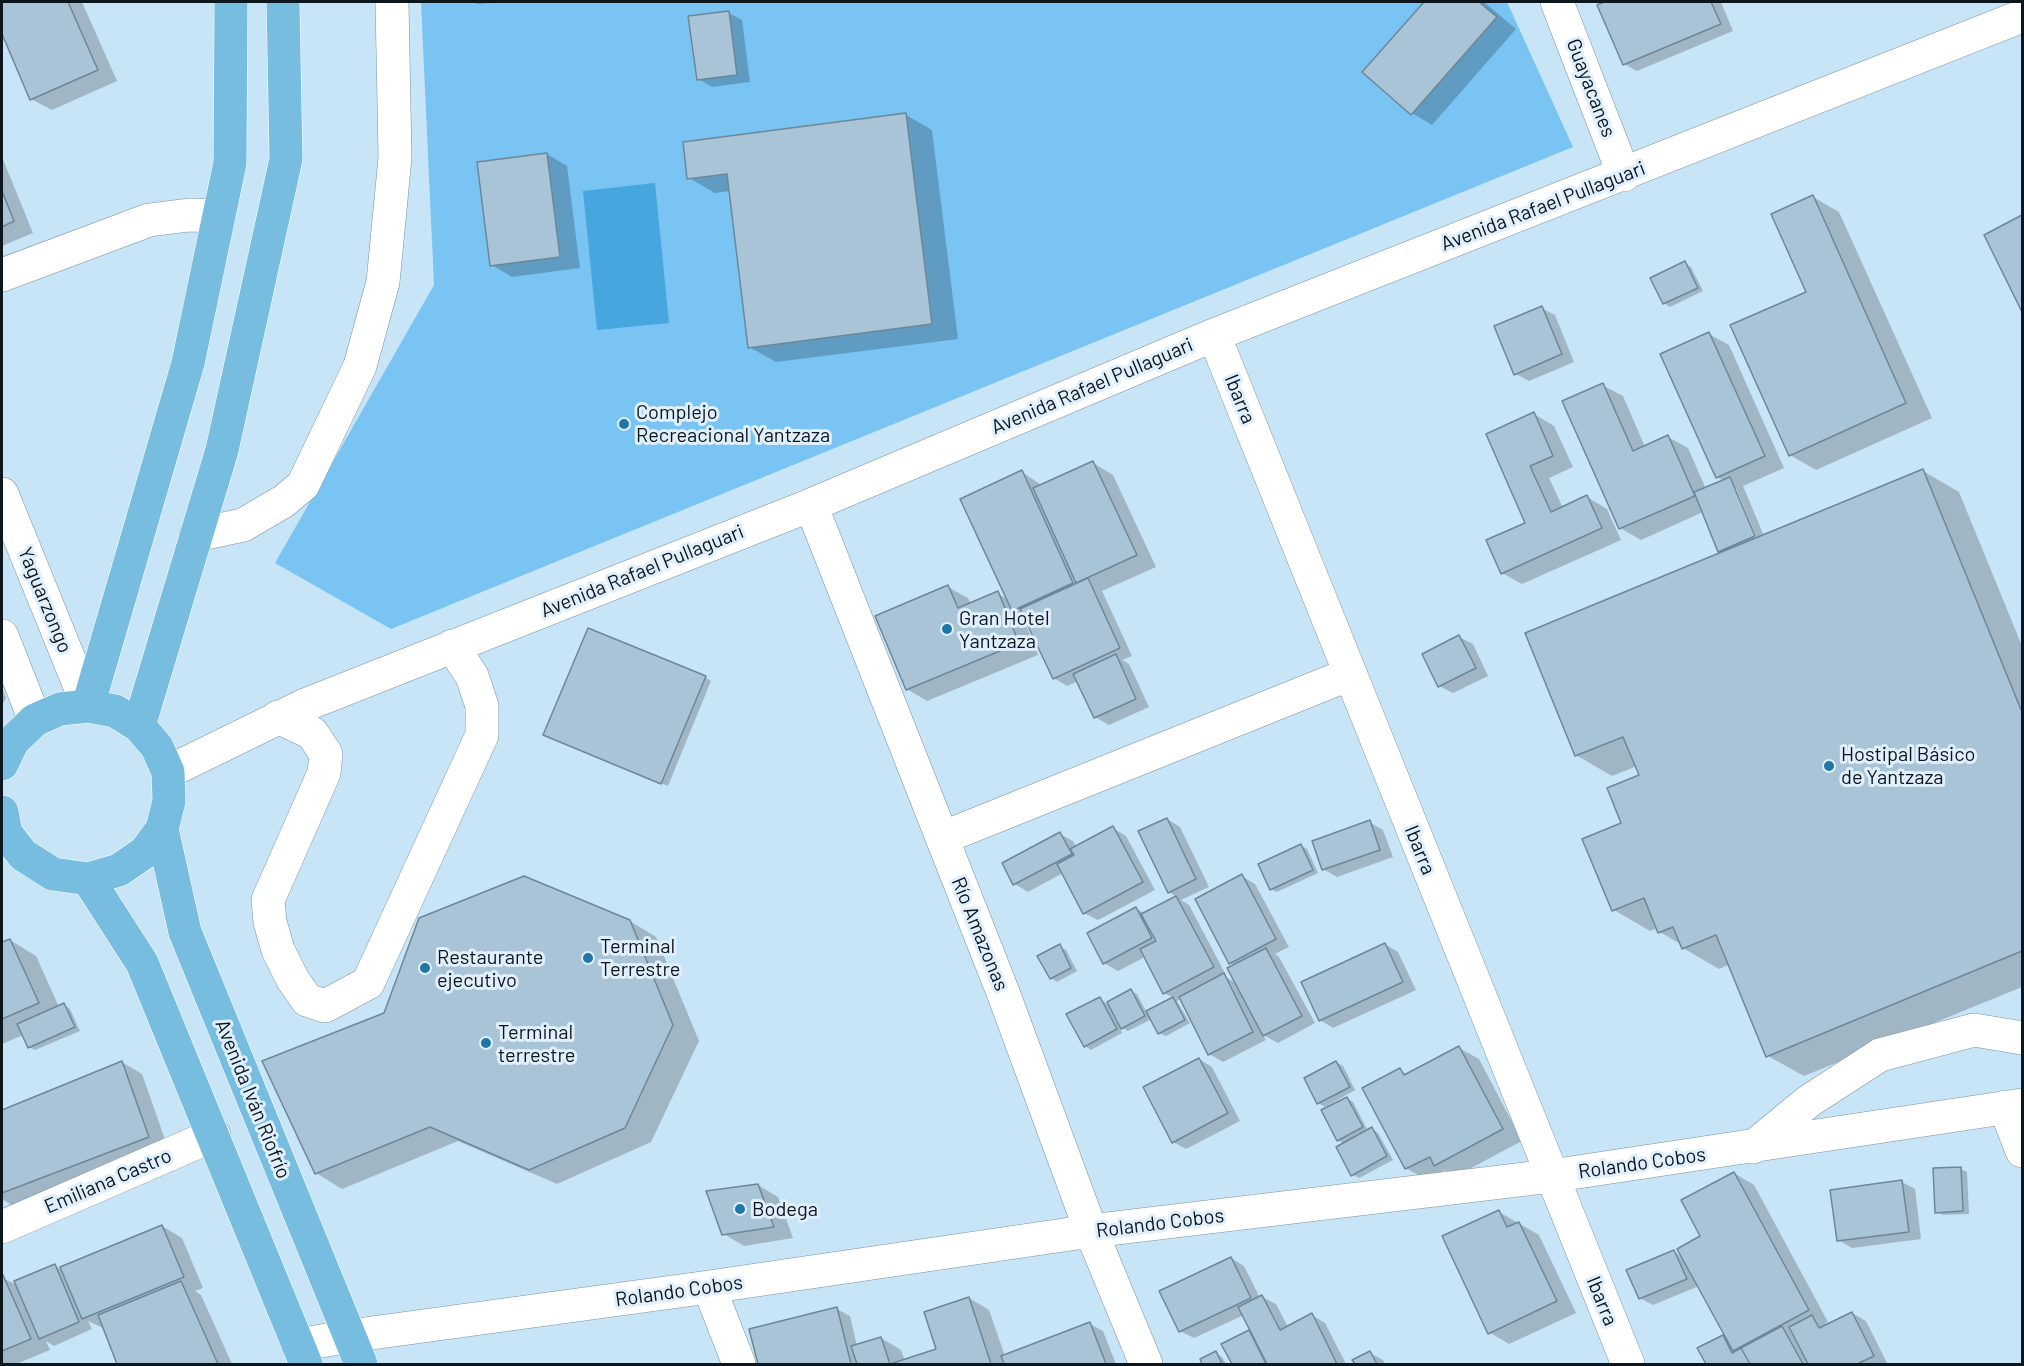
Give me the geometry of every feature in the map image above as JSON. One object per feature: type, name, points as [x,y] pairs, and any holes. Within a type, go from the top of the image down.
[{"type":"main road","points":[[88,706],[188,363],[230,163],[231,2]]},
{"type":"main road","points":[[139,726],[222,450],[286,159],[283,2]]},
{"type":"main road","points":[[2,764],[13,741],[35,720],[60,709],[88,706],[115,711],[139,726],[157,747],[168,772],[169,801],[162,829],[146,852],[119,870],[88,879],[53,874],[8,844],[2,812]]},
{"type":"main road","name":"Avenida Iván Riofrío","points":[[162,829],[185,932],[355,1350]]},
{"type":"main road","points":[[88,879],[142,963],[302,1355]]},
{"type":"street","points":[[196,535],[243,525],[284,501],[303,485],[360,366],[383,282],[395,158],[392,2]]},
{"type":"street","name":"Guayacanes","points":[[1557,2],[1624,175]]},
{"type":"street","name":"Avenida Rafael Pullaguari","points":[[168,772],[305,705],[811,505],[1214,335],[2022,16]]},
{"type":"street","points":[[2,275],[149,220],[189,215],[219,216]]},
{"type":"street","name":"Ibarra","points":[[1214,335],[1628,1365]]},
{"type":"street","name":"Yaguarzongo","points":[[2,494],[88,706]]},
{"type":"street","name":"Río Amazonas","points":[[811,505],[1004,995],[1091,1231],[1146,1365]]},
{"type":"street","points":[[2,636],[35,720]]},
{"type":"street","points":[[279,717],[312,733],[326,754],[324,772],[268,900],[270,922],[278,950],[293,980],[307,1000],[325,1006],[368,982],[482,735],[482,706],[472,676],[452,646]]},
{"type":"street","points":[[942,838],[1350,674]]},
{"type":"street","points":[[1753,1147],[1809,1101],[1880,1055],[1974,1030],[2022,1038]]},
{"type":"street","points":[[2014,1106],[2022,1151]]},
{"type":"street","name":"Rolando Cobos","points":[[302,1355],[355,1350],[709,1287],[1091,1231],[1551,1176],[2014,1106]]},
{"type":"street","name":"Emiliana Castro","points":[[2,1227],[214,1135]]},
{"type":"street","points":[[709,1287],[739,1365]]},
{"type":"shaded area","name":"Complejo Recreacional Yantzaza","points":[[421,2],[1507,2],[1573,147],[391,629],[275,563],[434,285]]},
{"type":"shaded area","points":[[655,183],[669,323],[597,330],[583,191]]},
{"type":"building","points":[[2,2],[68,2],[98,70],[30,100],[2,34]]},
{"type":"building","points":[[1424,2],[1479,2],[1497,17],[1411,115],[1362,72]]},
{"type":"building","points":[[1604,2],[1711,2],[1721,24],[1623,65],[1597,5]]},
{"type":"building","points":[[729,11],[737,75],[697,80],[688,16]]},
{"type":"building","points":[[906,113],[932,324],[748,348],[727,174],[687,179],[683,142]]},
{"type":"building","points":[[547,153],[560,257],[490,266],[477,162]]},
{"type":"building","points":[[2,191],[14,221],[2,227]]},
{"type":"building","points":[[1813,195],[1906,403],[1789,456],[1730,325],[1806,292],[1771,214]]},
{"type":"building","points":[[2022,215],[2022,312],[1984,235]]},
{"type":"building","points":[[1685,261],[1698,288],[1663,304],[1650,278]]},
{"type":"building","points":[[1542,306],[1562,354],[1514,375],[1494,326]]},
{"type":"building","points":[[1709,332],[1765,456],[1716,478],[1660,354]]},
{"type":"building","points":[[1603,383],[1633,451],[1668,435],[1695,496],[1619,529],[1562,401]]},
{"type":"building","points":[[1534,412],[1553,456],[1530,466],[1551,512],[1587,495],[1602,528],[1501,574],[1486,540],[1525,523],[1486,434]]},
{"type":"building","points":[[1093,461],[1137,555],[1076,583],[1033,488]]},
{"type":"building","name":"Hostipal Básico de Yantzaza","points":[[1923,469],[2022,712],[2022,951],[1766,1057],[1716,935],[1682,949],[1673,927],[1658,933],[1644,898],[1612,911],[1582,839],[1621,823],[1607,788],[1639,775],[1623,737],[1575,756],[1525,633]]},
{"type":"building","points":[[1022,470],[1073,583],[1012,611],[960,499]]},
{"type":"building","points":[[1730,477],[1755,536],[1718,552],[1694,492]]},
{"type":"building","points":[[1088,578],[1120,648],[1053,679],[1020,609]]},
{"type":"building","name":"Gran Hotel Yantzaza","points":[[948,585],[958,608],[998,591],[1019,643],[906,690],[875,616]]},
{"type":"building","points":[[588,628],[706,676],[661,784],[543,735]]},
{"type":"building","points":[[1459,635],[1476,668],[1438,687],[1422,654]]},
{"type":"building","points":[[1116,654],[1136,699],[1094,718],[1073,674]]},
{"type":"building","points":[[1167,818],[1196,879],[1168,893],[1138,831]]},
{"type":"building","points":[[1370,820],[1380,850],[1322,870],[1312,841]]},
{"type":"building","points":[[1113,826],[1143,882],[1083,914],[1057,864],[1074,855],[1070,849]]},
{"type":"building","points":[[1060,832],[1072,854],[1013,885],[1002,863]]},
{"type":"building","points":[[1301,844],[1313,870],[1270,890],[1258,864]]},
{"type":"building","points":[[1242,874],[1276,939],[1229,964],[1195,899]]},
{"type":"building","name":"Terminal terrestre","points":[[524,876],[630,920],[673,1025],[625,1128],[529,1170],[430,1127],[315,1174],[262,1061],[384,1013],[419,918]]},
{"type":"building","points":[[1176,896],[1214,967],[1163,994],[1140,949],[1156,941],[1141,914]]},
{"type":"building","points":[[1136,907],[1152,938],[1103,964],[1087,933]]},
{"type":"building","points":[[10,939],[39,1003],[2,1019],[2,942]]},
{"type":"building","points":[[1385,943],[1403,982],[1319,1021],[1301,982]]},
{"type":"building","points":[[1060,944],[1071,968],[1050,979],[1037,956]]},
{"type":"building","points":[[1266,948],[1302,1016],[1263,1036],[1227,968]]},
{"type":"building","points":[[1224,973],[1253,1032],[1208,1055],[1179,997]]},
{"type":"building","points":[[1131,989],[1145,1016],[1121,1029],[1107,1002]]},
{"type":"building","points":[[1100,997],[1117,1029],[1084,1047],[1066,1014]]},
{"type":"building","points":[[1173,997],[1185,1020],[1158,1034],[1146,1011]]},
{"type":"building","points":[[64,1003],[75,1027],[28,1048],[17,1024]]},
{"type":"building","points":[[1459,1046],[1503,1129],[1434,1166],[1430,1157],[1405,1169],[1362,1088],[1400,1068],[1404,1075]]},
{"type":"building","points":[[1199,1058],[1228,1113],[1172,1143],[1143,1087]]},
{"type":"building","points":[[122,1061],[149,1137],[2,1193],[2,1110]]},
{"type":"building","points":[[1336,1061],[1350,1087],[1317,1104],[1304,1078]]},
{"type":"building","points":[[1347,1097],[1363,1127],[1337,1141],[1321,1110]]},
{"type":"building","points":[[1372,1127],[1387,1156],[1351,1176],[1336,1147]]},
{"type":"building","points":[[1961,1167],[1963,1211],[1935,1213],[1933,1168]]},
{"type":"building","points":[[1734,1172],[1809,1310],[1733,1351],[1677,1249],[1700,1236],[1681,1200]]},
{"type":"building","points":[[1902,1180],[1909,1232],[1837,1241],[1830,1190]]},
{"type":"building","name":"Bodega","points":[[758,1184],[774,1227],[722,1235],[706,1191]]},
{"type":"building","points":[[1499,1210],[1507,1227],[1519,1222],[1557,1301],[1488,1334],[1442,1236]]},
{"type":"building","points":[[162,1225],[184,1277],[82,1319],[60,1267]]},
{"type":"building","points":[[1674,1250],[1687,1279],[1639,1299],[1626,1270]]},
{"type":"building","points":[[1231,1257],[1251,1298],[1179,1332],[1159,1291]]},
{"type":"building","points":[[55,1264],[79,1322],[39,1339],[14,1281]]},
{"type":"building","points":[[2,1276],[31,1339],[2,1351]]},
{"type":"building","points":[[181,1281],[218,1364],[117,1364],[98,1315]]},
{"type":"building","points":[[1262,1295],[1280,1330],[1312,1313],[1337,1364],[1267,1364],[1238,1307]]},
{"type":"building","points":[[969,1297],[991,1364],[890,1364],[936,1349],[924,1312]]},
{"type":"building","points":[[837,1307],[851,1364],[758,1364],[749,1329]]},
{"type":"building","points":[[1852,1312],[1874,1356],[1857,1364],[1808,1364],[1789,1327],[1812,1315],[1819,1328]]},
{"type":"building","points":[[1090,1322],[1106,1364],[1004,1364],[1001,1356]]},
{"type":"building","points":[[1782,1326],[1803,1364],[1750,1364],[1741,1348]]},
{"type":"building","points":[[1249,1330],[1266,1364],[1232,1364],[1221,1344]]},
{"type":"building","points":[[1723,1335],[1732,1353],[1741,1348],[1750,1364],[1706,1364],[1697,1348]]},
{"type":"building","points":[[881,1337],[890,1364],[857,1364],[851,1346]]},
{"type":"building","points":[[1216,1351],[1222,1364],[1202,1364],[1200,1359]]},
{"type":"building","points":[[1370,1351],[1377,1364],[1355,1364],[1352,1360]]},
{"type":"place","name":"Complejo Recreacional Yantzaza","points":[[624,424]]},
{"type":"place","name":"Gran Hotel Yantzaza","points":[[947,629]]},
{"type":"place","name":"Hostipal Básico de Yantzaza","points":[[1829,766]]},
{"type":"place","name":"Terminal Terrestre","points":[[588,958]]},
{"type":"place","name":"Restaurante ejecutivo","points":[[425,968]]},
{"type":"place","name":"Terminal terrestre","points":[[486,1043]]},
{"type":"place","name":"Bodega","points":[[740,1209]]}]
